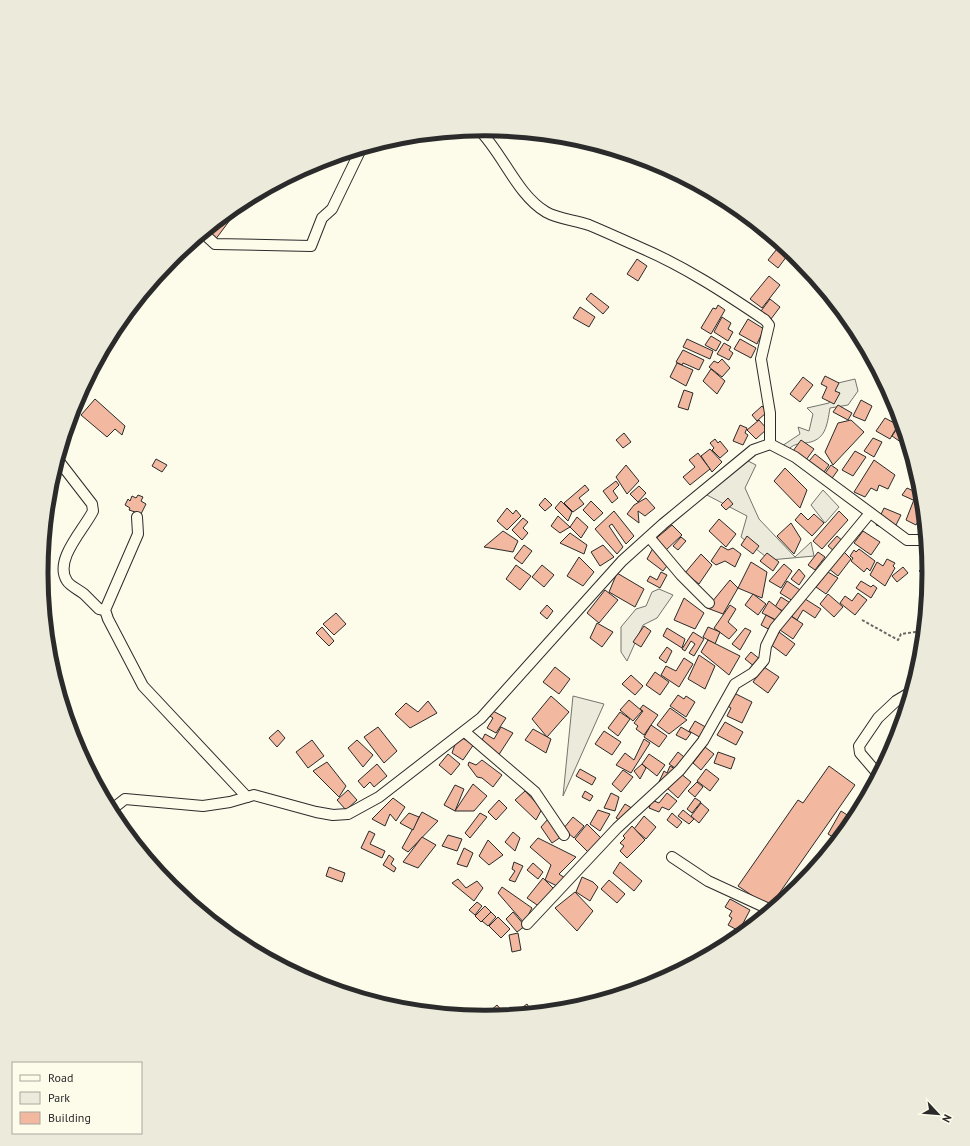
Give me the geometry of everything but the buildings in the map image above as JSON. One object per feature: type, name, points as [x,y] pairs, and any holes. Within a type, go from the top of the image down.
[{"type":"street","points":[[486,136],[502,163],[522,188],[546,212],[589,225],[648,250],[714,285],[769,325],[761,359],[770,413],[770,444]]},
{"type":"street","points":[[207,236],[215,244],[311,246],[322,218],[332,210],[358,155]]},
{"type":"street","points":[[116,806],[125,799],[203,806],[230,802],[254,795],[264,796],[316,812],[333,815],[348,814],[379,798],[481,718],[622,561],[752,450],[770,444],[795,457],[907,540],[921,539]]},
{"type":"street","points":[[62,465],[92,504],[93,511],[76,537],[65,559],[65,576],[67,581],[100,609],[105,610]]},
{"type":"street","points":[[527,924],[617,828],[680,770],[703,741],[735,684],[753,673],[764,660],[766,646],[775,628],[870,512]]},
{"type":"street","points":[[137,517],[138,534],[105,610],[108,619],[143,686],[245,797]]},
{"type":"street","points":[[649,537],[681,575],[709,603]]},
{"type":"street","points":[[875,770],[860,753],[859,746],[878,718],[896,700],[904,696]]},
{"type":"street","points":[[464,732],[535,792],[564,835]]},
{"type":"street","points":[[672,857],[708,881],[766,908]]},
{"type":"path","points":[[862,620],[898,640],[901,634],[918,632]]},
{"type":"green space","points":[[855,379],[858,391],[848,405],[830,408],[828,420],[821,436],[812,442],[794,445],[788,450],[782,446],[800,434],[798,427],[809,431],[813,414],[807,408],[829,403],[838,383]]},
{"type":"green space","points":[[744,459],[756,465],[745,488],[759,519],[795,557],[811,542],[814,556],[770,560],[741,537],[747,516],[705,494]]},
{"type":"green space","points":[[823,490],[839,507],[825,523],[811,505]]},
{"type":"green space","points":[[659,589],[673,595],[657,618],[643,625],[627,661],[621,652],[621,627],[636,609],[646,606],[652,592]]},
{"type":"green space","points":[[573,696],[604,704],[563,796]]}]
